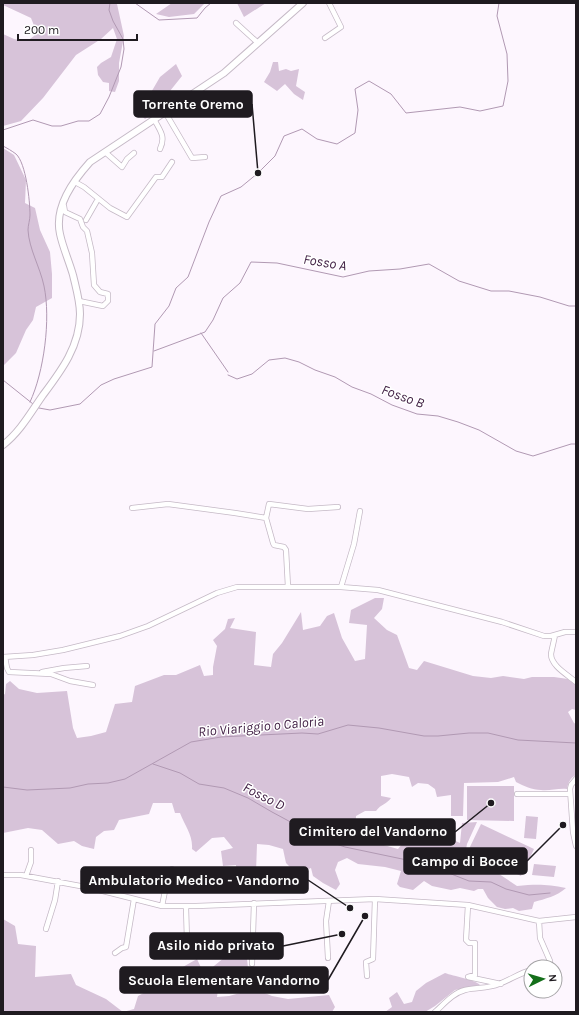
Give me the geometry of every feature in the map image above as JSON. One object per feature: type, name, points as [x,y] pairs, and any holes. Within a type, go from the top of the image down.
[{"type":"street","points":[[3,444],[16,433],[70,356],[78,328],[80,314],[79,301],[60,233],[59,218],[63,202],[75,182],[90,162],[224,73],[303,3]]},
{"type":"street","points":[[325,38],[342,27],[329,3]]},
{"type":"street","points":[[236,23],[258,43]]},
{"type":"street","points":[[165,112],[192,158],[205,157]]},
{"type":"street","points":[[154,119],[166,137],[160,148]]},
{"type":"street","points":[[106,152],[122,167],[127,159],[134,153]]},
{"type":"street","points":[[75,182],[84,187],[110,208],[127,217],[156,177],[162,177],[172,162]]},
{"type":"street","points":[[86,220],[98,199]]},
{"type":"street","points":[[63,202],[65,212],[80,219],[83,227],[87,231],[92,253],[94,285],[100,292],[108,294],[108,301],[103,306],[79,301]]},
{"type":"street","points":[[132,508],[168,504],[266,518]]},
{"type":"street","points":[[288,587],[286,550],[284,547],[274,545],[266,518],[269,504],[308,509],[338,507]]},
{"type":"street","points":[[341,587],[354,544],[360,511]]},
{"type":"street","points":[[94,685],[70,681],[51,674],[9,672],[4,657],[33,655],[63,650],[120,636],[148,626],[217,593],[237,587],[341,587],[378,590],[502,622],[544,636],[565,632],[576,632]]},
{"type":"street","points":[[555,635],[551,654],[552,659],[555,664],[576,682]]},
{"type":"street","points":[[41,673],[64,668],[87,666]]},
{"type":"street","points":[[576,779],[571,785],[570,794],[574,813],[576,846]]},
{"type":"street","points":[[517,794],[570,794]]},
{"type":"street","points":[[26,876],[31,862],[31,850]]},
{"type":"street","points":[[162,906],[166,886],[172,869]]},
{"type":"street","points":[[3,875],[26,876],[58,881],[162,906],[186,907],[374,899],[468,905],[539,921],[576,917]]},
{"type":"street","points":[[46,929],[55,900],[58,881]]},
{"type":"street","points":[[115,953],[126,947],[134,899]]},
{"type":"street","points":[[367,976],[366,962],[373,959],[374,899]]},
{"type":"street","points":[[328,958],[326,921],[329,901]]},
{"type":"street","points":[[252,964],[254,903]]},
{"type":"street","points":[[468,905],[466,940],[469,943],[475,942],[475,975],[468,977],[501,984]]},
{"type":"street","points":[[186,907],[187,941]]},
{"type":"street","points":[[539,921],[540,938],[549,959]]},
{"type":"street","points":[[435,1012],[461,991],[467,989],[486,988],[501,984],[523,973]]},
{"type":"shaded area","points":[[3,3],[119,3],[117,4],[124,36],[119,63],[119,81],[115,92],[109,91],[109,83],[103,82],[98,75],[97,67],[111,57],[117,39],[113,28],[101,39],[76,55],[43,98],[21,121],[3,126],[3,34],[14,39],[27,41],[34,36],[35,28],[31,18],[3,5]]},
{"type":"shaded area","points":[[172,3],[205,3],[194,14],[169,17],[156,14]]},
{"type":"shaded area","points":[[237,3],[266,3],[244,17]]},
{"type":"shaded area","points":[[273,62],[278,62],[279,71],[286,69],[291,71],[299,69],[296,86],[305,92],[303,100],[294,94],[285,84],[277,91],[264,82],[270,72]]},
{"type":"shaded area","points":[[176,64],[182,76],[166,96],[161,108],[145,119],[139,113],[160,77]]},
{"type":"shaded area","points":[[3,148],[14,155],[26,180],[25,203],[35,208],[40,230],[50,252],[52,298],[36,307],[33,320],[26,330],[16,353],[3,366]]},
{"type":"shaded area","points":[[375,598],[384,598],[382,609],[374,618],[387,630],[397,635],[409,668],[417,670],[424,661],[473,676],[491,678],[503,676],[524,679],[532,677],[554,677],[568,679],[576,685],[576,710],[572,709],[568,712],[576,724],[576,775],[570,781],[567,789],[534,789],[516,782],[514,777],[498,782],[464,783],[463,816],[451,816],[451,795],[437,797],[435,789],[428,784],[418,783],[412,787],[409,777],[392,774],[381,776],[381,796],[391,798],[376,811],[365,811],[356,816],[355,837],[398,849],[416,835],[427,833],[434,828],[460,843],[462,823],[477,822],[467,844],[465,855],[478,860],[517,886],[542,885],[566,888],[559,893],[534,902],[532,909],[519,911],[513,908],[505,909],[497,907],[488,898],[483,889],[474,891],[460,888],[451,890],[432,886],[424,881],[413,890],[400,887],[397,884],[401,871],[385,867],[358,864],[347,858],[338,862],[335,870],[340,884],[336,890],[313,876],[311,868],[297,874],[286,863],[283,849],[269,845],[257,844],[256,872],[237,875],[236,865],[223,866],[221,851],[233,848],[224,837],[212,838],[196,852],[192,849],[188,831],[180,813],[175,813],[172,803],[153,803],[149,814],[119,820],[114,830],[104,831],[96,837],[94,849],[82,846],[74,841],[58,844],[42,830],[28,828],[3,833],[3,695],[5,694],[6,684],[10,681],[19,689],[37,693],[67,691],[73,728],[77,738],[91,736],[106,732],[115,704],[132,702],[135,686],[164,675],[176,675],[200,665],[204,676],[213,675],[217,646],[213,640],[225,629],[228,619],[235,618],[230,628],[256,632],[254,665],[271,667],[273,654],[282,643],[301,612],[303,630],[320,626],[327,616],[334,613],[342,638],[355,661],[365,659],[367,625],[349,623],[351,610]]},
{"type":"shaded area","points":[[467,786],[514,786],[514,821],[467,820]]},
{"type":"shaded area","points":[[526,816],[538,817],[536,839],[524,838]]},
{"type":"shaded area","points":[[481,824],[534,849],[521,876],[468,851]]},
{"type":"shaded area","points":[[534,864],[556,866],[554,877],[532,875]]},
{"type":"shaded area","points":[[3,919],[15,926],[18,944],[36,946],[35,977],[71,974],[76,985],[106,999],[123,1012],[3,1012]]},
{"type":"shaded area","points":[[235,949],[246,950],[248,968],[236,969],[230,972],[220,985],[217,997],[229,996],[255,989],[272,996],[288,999],[329,995],[335,1007],[332,1012],[123,1012],[134,1009],[138,996],[155,987],[165,977],[197,959],[204,974]]},
{"type":"shaded area","points":[[445,973],[478,983],[480,985],[455,990],[425,1012],[385,1012],[392,1007],[389,998],[397,992],[404,1004],[412,1002],[416,991],[426,983]]},
{"type":"waterway","points":[[3,130],[33,120],[52,126],[61,126],[78,121],[89,121],[100,114],[109,97],[121,67],[124,49],[123,39],[109,10],[110,3]]},
{"type":"waterway","points":[[135,3],[159,20],[197,18],[211,3]]},
{"type":"waterway","points":[[37,407],[50,410],[80,404],[101,385],[114,379],[152,367],[155,324],[169,306],[176,288],[188,277],[209,222],[221,196],[241,187],[258,173],[275,156],[284,136],[302,129],[317,139],[337,144],[355,133],[358,110],[355,89],[369,81],[391,94],[406,113],[460,107],[480,111],[503,106],[508,81],[507,54],[497,16],[499,3]]},
{"type":"waterway","points":[[3,146],[16,154],[25,174],[30,209],[28,230],[29,237],[32,251],[44,286],[46,299],[47,314],[45,345],[39,376],[30,402]]},
{"type":"waterway","name":"Fosso A","points":[[154,351],[205,332],[213,320],[223,298],[240,283],[251,262],[277,263],[343,277],[369,271],[400,269],[429,264],[459,281],[491,291],[509,291],[540,297],[569,306],[576,306]]},
{"type":"waterway","name":"Fosso B","points":[[201,333],[228,372]]},
{"type":"waterway","name":"Fosso B","points":[[228,375],[237,379],[252,374],[269,360],[285,358],[299,362],[315,370],[335,377],[352,387],[371,394],[392,405],[417,414],[438,416],[479,430],[516,451],[533,456],[571,444],[576,444]]},
{"type":"waterway","points":[[3,380],[33,404]]},
{"type":"waterway","name":"Rio Viariggio o Caloria","points":[[3,787],[27,790],[70,788],[88,784],[108,783],[125,779],[191,742],[221,737],[302,733],[318,734],[348,725],[379,728],[424,736],[488,733],[518,740],[576,743]]},
{"type":"waterway","name":"Fosso D","points":[[153,764],[180,773],[199,784],[224,788],[248,798],[324,840],[345,847],[426,864],[469,881],[491,882],[506,889],[529,895],[550,893]]},
{"type":"place","name":"Torrente Oremo","points":[[258,173]]},
{"type":"place","name":"Cimitero del Vandorno","points":[[491,803]]},
{"type":"place","name":"Campo di Bocce","points":[[563,825]]},
{"type":"place","name":"Ambulatorio Medico - Vandorno","points":[[350,908]]},
{"type":"place","name":"Scuola Elementare Vandorno","points":[[365,916]]},
{"type":"place","name":"Asilo nido privato","points":[[342,934]]}]
